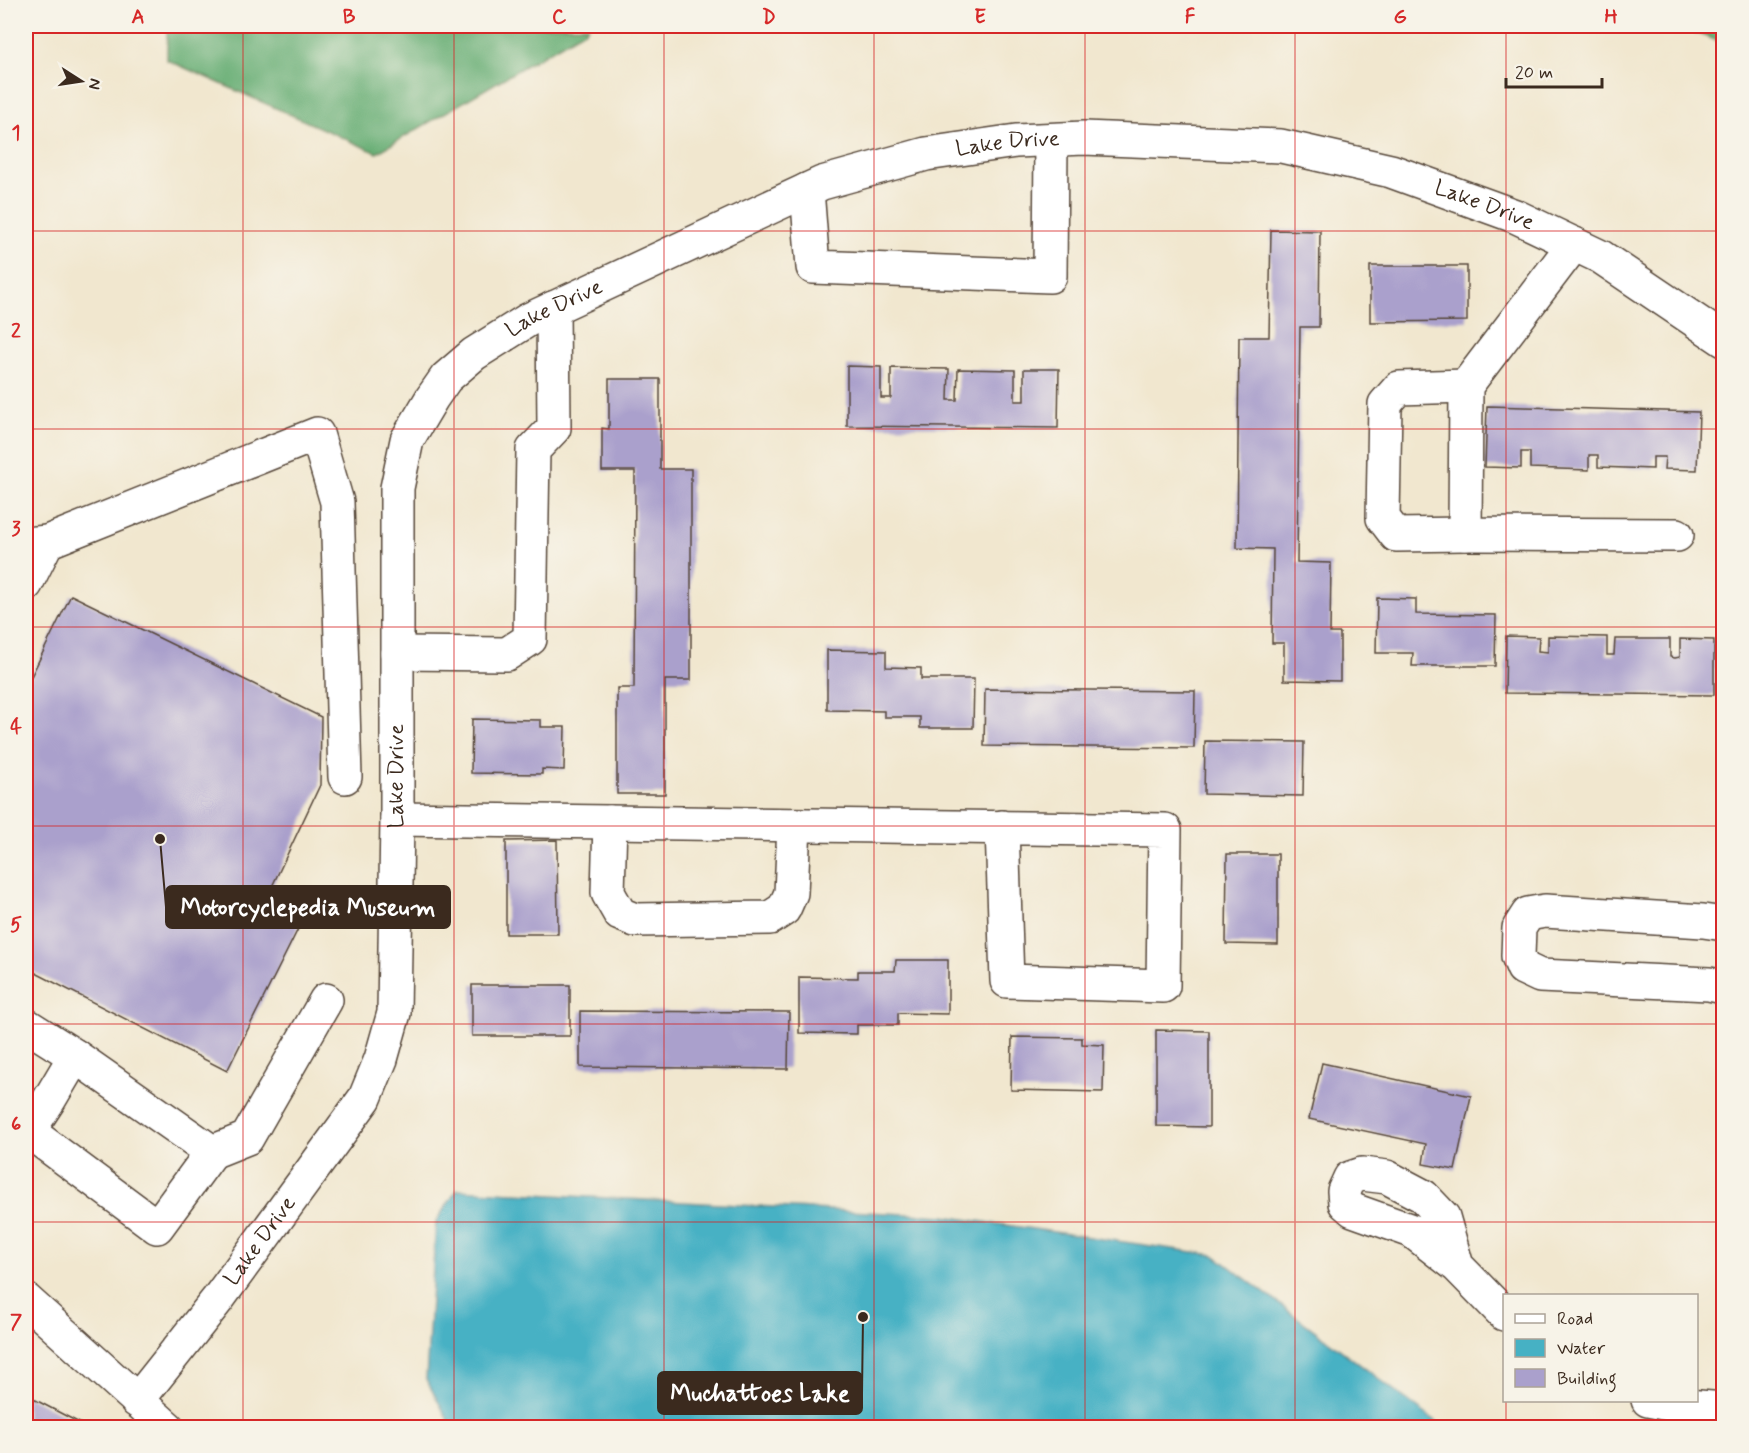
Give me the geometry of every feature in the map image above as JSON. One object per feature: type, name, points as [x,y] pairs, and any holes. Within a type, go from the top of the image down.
[{"type":"street","name":"Lake Drive","points":[[137,1401],[218,1299],[365,1098],[381,1059],[394,1013],[397,819],[397,488],[407,440],[446,378],[474,354],[528,320],[822,183],[926,154],[1016,141],[1084,138],[1281,146],[1391,171],[1515,216],[1601,257],[1724,340]]},
{"type":"street","points":[[807,190],[813,267],[1050,276],[1051,140]]},
{"type":"street","points":[[1465,534],[1466,386],[1574,244]]},
{"type":"street","points":[[397,653],[507,654],[530,639],[533,450],[554,428],[553,308]]},
{"type":"street","points":[[1466,386],[1399,388],[1385,404],[1383,518],[1396,535],[1677,535]]},
{"type":"street","points":[[26,584],[36,543],[317,434],[337,502],[345,777]]},
{"type":"street","points":[[397,819],[1165,830],[1163,986],[1007,981],[1002,828]]},
{"type":"street","points":[[610,822],[608,893],[620,914],[635,920],[770,918],[784,909],[791,893],[794,825]]},
{"type":"street","points":[[1724,924],[1545,911],[1528,914],[1519,928],[1518,956],[1523,968],[1540,976],[1709,984],[1724,987]]},
{"type":"street","points":[[75,1056],[50,1100],[27,1133],[157,1227],[212,1152],[247,1138],[326,1000]]},
{"type":"street","points":[[26,1025],[75,1056],[212,1152]]},
{"type":"street","points":[[1457,1266],[1503,1313]]},
{"type":"street","points":[[26,1300],[168,1428]]},
{"type":"street","points":[[1654,1402],[1724,1409]]},
{"type":"green space","points":[[167,26],[588,26],[586,30],[377,153],[167,60]]},
{"type":"green space","points":[[1677,26],[1723,26],[1723,43]]},
{"type":"water","points":[[457,1190],[943,1216],[1214,1255],[1443,1427],[452,1427],[426,1379],[436,1221]]},
{"type":"building","points":[[1271,230],[1320,231],[1319,327],[1300,327],[1297,562],[1331,563],[1330,633],[1340,633],[1340,681],[1284,680],[1284,643],[1272,643],[1273,549],[1237,548],[1239,337],[1269,337]]},
{"type":"building","points":[[1370,266],[1467,266],[1467,321],[1370,322]]},
{"type":"building","points":[[847,366],[881,367],[881,398],[891,398],[891,368],[949,369],[948,400],[957,400],[958,369],[1015,370],[1015,401],[1024,401],[1024,369],[1059,369],[1058,428],[847,426]]},
{"type":"building","points":[[609,379],[660,379],[660,469],[691,469],[691,680],[665,680],[665,794],[617,794],[617,688],[634,688],[635,471],[602,471],[602,428],[609,429]]},
{"type":"building","points":[[1487,406],[1699,412],[1697,470],[1664,469],[1665,457],[1653,457],[1653,469],[1598,467],[1598,455],[1589,455],[1589,470],[1530,468],[1530,452],[1521,452],[1521,468],[1485,467]]},
{"type":"building","points":[[71,595],[321,717],[320,785],[269,893],[305,915],[227,1071],[26,968],[26,687]]},
{"type":"building","points":[[1377,598],[1416,599],[1416,614],[1496,615],[1495,666],[1412,666],[1413,653],[1376,653]]},
{"type":"building","points":[[1506,636],[1539,637],[1538,651],[1548,652],[1548,636],[1607,637],[1607,655],[1614,655],[1615,639],[1670,639],[1670,657],[1675,658],[1680,657],[1680,639],[1714,640],[1714,695],[1505,693]]},
{"type":"building","points":[[827,650],[886,651],[886,667],[921,668],[921,679],[974,679],[973,728],[920,728],[920,717],[884,717],[884,711],[827,710]]},
{"type":"building","points":[[985,689],[1195,691],[1194,748],[984,746]]},
{"type":"building","points":[[472,719],[541,720],[541,727],[565,727],[564,770],[542,769],[542,774],[471,773]]},
{"type":"building","points":[[1205,741],[1304,742],[1303,796],[1204,794]]},
{"type":"building","points":[[557,840],[558,934],[506,934],[506,841]]},
{"type":"building","points":[[1227,854],[1278,854],[1278,945],[1226,944]]},
{"type":"building","points":[[896,960],[948,960],[948,1014],[898,1013],[898,1025],[857,1025],[857,1034],[799,1033],[799,977],[858,978],[858,971],[895,971]]},
{"type":"building","points":[[472,985],[570,985],[570,1036],[472,1036]]},
{"type":"building","points":[[580,1011],[789,1012],[788,1069],[580,1067]]},
{"type":"building","points":[[1156,1030],[1209,1031],[1209,1127],[1156,1126]]},
{"type":"building","points":[[1012,1037],[1082,1038],[1082,1044],[1104,1045],[1103,1092],[1011,1090]]},
{"type":"building","points":[[1322,1063],[1471,1096],[1455,1170],[1423,1164],[1426,1144],[1309,1119]]},
{"type":"building","points":[[26,1395],[89,1428],[26,1428]]},
{"type":"place","name":"Motorcyclepedia Museum","points":[[160,839]]},
{"type":"place","name":"Muchattoes Lake","points":[[863,1317]]}]
